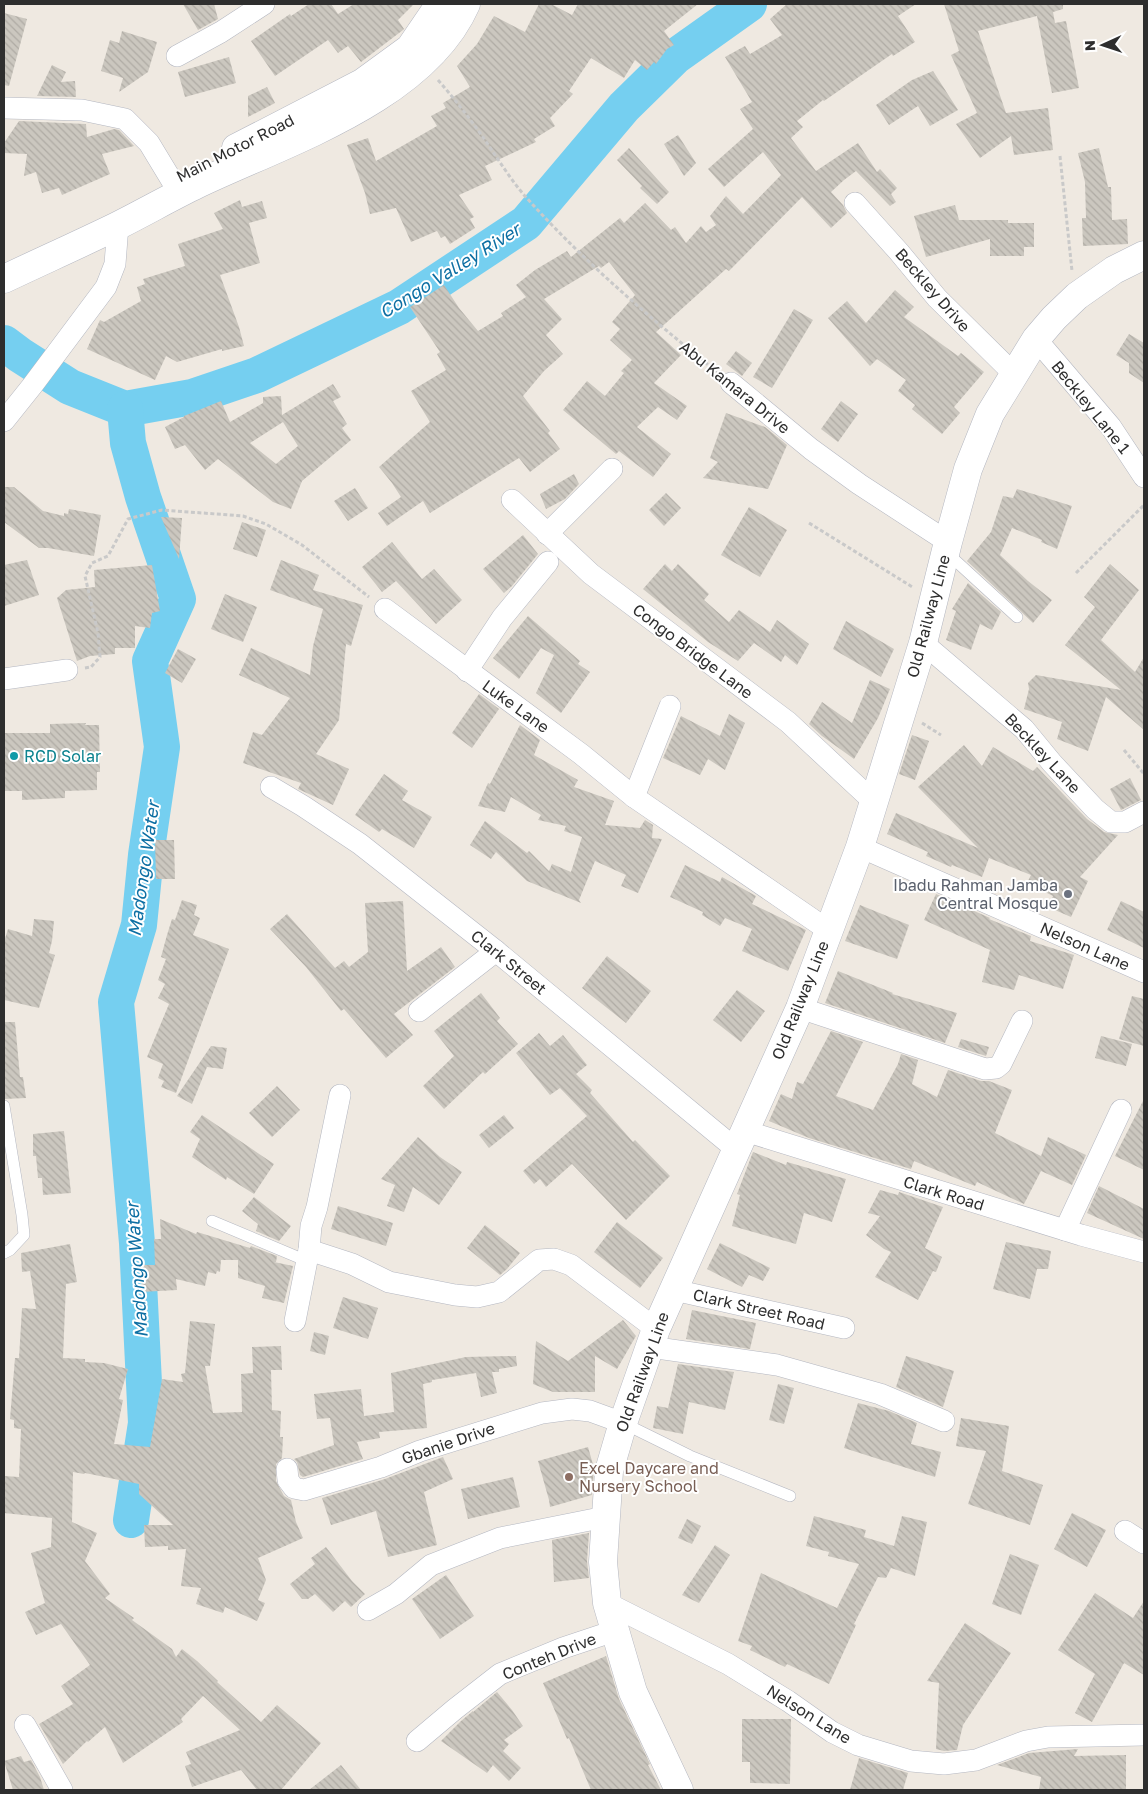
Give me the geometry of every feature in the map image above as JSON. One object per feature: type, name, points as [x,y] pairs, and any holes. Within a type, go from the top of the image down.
[{"type":"street","points":[[177,56],[264,4]]},
{"type":"street","name":"Main Motor Road","points":[[56,244],[172,181],[362,83],[410,48],[440,4]]},
{"type":"street","name":"Main Motor Road","points":[[4,258],[118,225],[160,202],[308,134],[375,100],[424,62],[458,22],[466,4]]},
{"type":"street","points":[[4,108],[82,110],[126,119],[149,143],[172,181]]},
{"type":"street","name":"Beckley Drive","points":[[855,202],[900,252],[937,298],[1014,374]]},
{"type":"street","points":[[4,421],[106,287],[115,264],[118,225]]},
{"type":"street","points":[[4,279],[56,244]]},
{"type":"street","name":"Old Railway Line","points":[[679,1790],[633,1692],[606,1603],[603,1562],[609,1471],[622,1423],[653,1338],[800,1008],[860,848],[923,643],[968,469],[990,414],[1036,339],[1054,318],[1077,296],[1114,270],[1144,255]]},
{"type":"street","name":"Beckley Lane 1","points":[[1036,339],[1110,427],[1144,477]]},
{"type":"street","name":"Abu Kamara Drive","points":[[731,383],[827,460],[947,547]]},
{"type":"street","points":[[547,534],[612,469]]},
{"type":"street","name":"Congo Bridge Lane","points":[[512,500],[590,574],[788,722],[874,802]]},
{"type":"street","points":[[467,671],[502,618],[548,562]]},
{"type":"street","name":"Luke Lane","points":[[385,609],[581,754],[634,797],[828,930]]},
{"type":"street","name":"Beckley Lane","points":[[923,643],[1024,728],[1095,809],[1111,822],[1125,822],[1144,812]]},
{"type":"street","points":[[4,679],[67,670]]},
{"type":"street","points":[[634,797],[670,706]]},
{"type":"street","name":"Clark Street","points":[[271,787],[360,844],[741,1141]]},
{"type":"street","name":"Nelson Lane","points":[[860,848],[1144,972]]},
{"type":"street","points":[[419,1011],[496,951]]},
{"type":"street","points":[[800,1008],[985,1069],[996,1068],[1002,1064],[1022,1021]]},
{"type":"street","points":[[295,1321],[312,1226],[340,1095]]},
{"type":"street","points":[[1065,1230],[1121,1110]]},
{"type":"street","name":"Clark Road","points":[[741,1141],[1144,1252]]},
{"type":"street","points":[[308,1255],[352,1264],[389,1282],[455,1295],[477,1297],[499,1292],[540,1260],[554,1259],[571,1265],[653,1338],[777,1365],[880,1394],[944,1421]]},
{"type":"street","name":"Clark Street Road","points":[[674,1290],[844,1328]]},
{"type":"street","name":"Gbanie Drive","points":[[287,1469],[288,1480],[294,1488],[304,1490],[381,1467],[420,1451],[542,1413],[566,1409],[590,1411],[622,1423]]},
{"type":"street","points":[[368,1610],[396,1594],[432,1565],[500,1538],[605,1517]]},
{"type":"street","points":[[1125,1531],[1144,1543]]},
{"type":"street","name":"Nelson Lane","points":[[606,1603],[728,1664],[788,1701],[832,1732],[858,1744],[911,1762],[944,1764],[976,1760],[1026,1741],[1048,1737],[1144,1735]]},
{"type":"street","name":"Conteh Drive","points":[[417,1741],[455,1708],[500,1674],[563,1648],[614,1631]]},
{"type":"street","points":[[25,1726],[62,1790]]},
{"type":"lane","points":[[947,547],[1017,617]]},
{"type":"lane","points":[[4,1106],[24,1235],[10,1250],[4,1252]]},
{"type":"lane","points":[[212,1221],[308,1255]]},
{"type":"lane","points":[[622,1423],[690,1456],[790,1496]]},
{"type":"path","name":"Abu Kamara Drive","points":[[424,62],[480,134],[513,182],[540,212],[616,288],[731,383]]},
{"type":"path","points":[[1060,156],[1067,230],[1077,296]]},
{"type":"path","points":[[1076,573],[1144,505]]},
{"type":"path","points":[[67,670],[91,668],[100,657],[98,633],[85,576],[92,563],[108,556],[128,519],[162,510],[243,516],[266,524],[302,545],[385,609]]},
{"type":"path","points":[[809,523],[934,600]]},
{"type":"path","points":[[1124,750],[1144,774]]},
{"type":"building","points":[[183,4],[214,4],[218,19],[198,30]]},
{"type":"building","points":[[309,4],[331,4],[338,14],[354,4],[414,4],[398,20],[404,29],[361,62],[348,46],[338,53],[328,40],[275,76],[251,41],[290,14],[291,16]]},
{"type":"building","points":[[539,4],[551,4],[572,15],[578,4],[698,4],[664,31],[674,45],[667,49],[656,64],[654,62],[647,70],[635,60],[624,78],[591,58],[569,91],[573,94],[550,118],[555,126],[534,139],[536,142],[485,166],[492,180],[459,195],[474,217],[470,219],[475,228],[450,244],[445,236],[441,238],[437,231],[411,242],[396,208],[370,214],[365,193],[347,145],[368,138],[376,161],[437,126],[431,116],[446,108],[443,103],[470,87],[457,66],[477,44],[494,16],[525,32]]},
{"type":"building","points":[[787,4],[916,4],[898,16],[915,42],[893,56],[892,54],[823,100],[797,121],[803,127],[791,138],[816,171],[858,143],[877,172],[880,169],[897,188],[891,194],[896,202],[890,206],[856,171],[831,192],[843,205],[847,213],[831,228],[802,197],[729,271],[726,269],[656,332],[681,355],[654,383],[687,406],[677,420],[658,407],[637,427],[671,454],[653,477],[619,451],[616,454],[563,410],[587,381],[605,396],[624,373],[621,371],[632,360],[610,340],[620,329],[612,322],[635,295],[609,262],[544,299],[562,319],[546,335],[563,354],[544,371],[523,396],[550,431],[548,433],[560,449],[530,472],[519,458],[430,513],[423,501],[387,526],[378,513],[401,497],[379,467],[430,422],[411,391],[446,370],[437,354],[440,352],[410,307],[444,285],[459,308],[478,331],[503,316],[501,313],[526,297],[516,285],[535,270],[567,251],[571,257],[620,218],[624,223],[645,203],[671,230],[675,227],[686,243],[701,226],[706,232],[716,225],[710,216],[726,196],[743,214],[781,175],[763,152],[724,187],[708,169],[753,129],[740,109],[752,102],[725,57],[745,46],[750,54],[782,35],[770,19]]},
{"type":"building","points":[[944,4],[1063,4],[1063,9],[1053,12],[1055,23],[1066,21],[1079,88],[1052,93],[1037,16],[978,31],[1006,113],[1048,108],[1053,150],[1014,155],[1011,136],[980,158],[956,124],[977,113],[951,55],[959,51]]},
{"type":"building","points":[[4,13],[27,19],[9,86],[4,85]]},
{"type":"building","points":[[122,31],[157,42],[148,72],[119,92],[123,78],[101,71],[110,40],[119,43]]},
{"type":"building","points":[[229,57],[236,83],[185,97],[178,72]]},
{"type":"building","points":[[52,65],[66,72],[61,82],[75,81],[76,97],[37,96]]},
{"type":"building","points":[[933,71],[958,110],[930,126],[918,106],[889,125],[876,105],[912,80]]},
{"type":"building","points":[[267,87],[275,103],[248,117],[248,96]]},
{"type":"building","points":[[19,121],[86,124],[87,137],[114,129],[119,130],[134,146],[102,154],[110,174],[62,195],[59,188],[42,193],[36,172],[24,176],[27,154],[4,153],[4,143]]},
{"type":"building","points":[[678,135],[696,163],[684,176],[664,144]]},
{"type":"building","points":[[629,148],[669,192],[657,204],[640,188],[642,186],[617,160]]},
{"type":"building","points":[[1099,148],[1108,187],[1111,187],[1112,220],[1127,219],[1128,244],[1083,246],[1082,218],[1086,218],[1085,182],[1078,153]]},
{"type":"building","points":[[240,200],[242,207],[262,201],[267,218],[249,223],[260,263],[220,275],[244,346],[222,351],[222,349],[177,362],[166,356],[155,380],[87,349],[100,320],[104,322],[141,301],[137,287],[145,284],[143,279],[185,266],[178,244],[223,229],[214,213]]},
{"type":"building","points":[[955,205],[959,220],[1008,220],[1008,223],[1034,223],[1034,247],[1024,247],[1024,256],[990,256],[990,239],[926,257],[914,216]]},
{"type":"building","points":[[895,290],[914,307],[904,317],[958,356],[961,353],[984,372],[954,407],[960,413],[942,434],[912,409],[915,405],[898,391],[906,380],[877,359],[870,366],[828,318],[847,301],[866,323]]},
{"type":"building","points":[[794,309],[813,320],[772,388],[753,377]]},
{"type":"building","points":[[1129,334],[1144,343],[1144,383],[1129,373],[1129,363],[1116,355]]},
{"type":"building","points":[[736,351],[752,363],[742,376],[726,364]]},
{"type":"building","points":[[333,384],[341,397],[333,401],[347,424],[342,428],[351,440],[302,481],[291,509],[273,502],[218,459],[205,470],[185,445],[175,449],[165,427],[184,416],[221,401],[230,422],[263,403],[263,397],[281,396],[282,415]],"holes":[[[283,422],[298,446],[276,464],[250,443]]]},
{"type":"building","points":[[841,401],[858,414],[838,442],[821,429]]},
{"type":"building","points":[[726,413],[765,427],[787,445],[768,489],[703,478],[718,462],[710,458]]},
{"type":"building","points":[[574,474],[579,484],[565,499],[546,509],[540,494]]},
{"type":"building","points":[[4,487],[14,487],[43,511],[64,516],[64,513],[68,514],[69,509],[101,515],[94,556],[39,548],[4,522]]},
{"type":"building","points":[[355,488],[368,508],[348,521],[334,501]]},
{"type":"building","points":[[1017,489],[1072,506],[1057,549],[1041,542],[1042,540],[1012,528],[1000,555],[1052,600],[1033,623],[967,561],[991,532],[1003,496],[1013,498]]},
{"type":"building","points":[[666,493],[681,508],[664,526],[649,510]]},
{"type":"building","points":[[749,507],[787,530],[760,577],[721,555]]},
{"type":"building","points":[[161,517],[182,518],[179,559]]},
{"type":"building","points":[[242,522],[266,530],[257,557],[233,549]]},
{"type":"building","points":[[523,535],[538,554],[504,593],[483,569]]},
{"type":"building","points":[[392,542],[422,579],[434,569],[462,600],[436,624],[396,581],[382,592],[362,567]]},
{"type":"building","points":[[27,560],[39,595],[4,606],[4,565]]},
{"type":"building","points":[[281,560],[319,575],[313,590],[363,605],[351,646],[346,644],[339,720],[316,754],[349,769],[333,805],[298,789],[301,783],[243,763],[253,732],[262,735],[290,698],[239,675],[251,648],[310,675],[313,646],[323,609],[270,590]]},
{"type":"building","points":[[665,564],[672,571],[678,564],[709,594],[704,600],[729,622],[739,610],[770,632],[777,620],[809,644],[797,665],[785,655],[781,662],[754,643],[738,661],[708,642],[643,589]]},
{"type":"building","points":[[1110,564],[1139,590],[1101,640],[1135,672],[1144,657],[1144,730],[1106,697],[1088,751],[1057,739],[1062,722],[1024,709],[1029,689],[1028,683],[1036,675],[1121,690],[1065,645],[1095,607],[1084,597]]},
{"type":"building","points":[[152,565],[160,611],[152,613],[150,628],[135,626],[135,648],[115,648],[115,654],[90,656],[77,661],[57,598],[66,590],[95,587],[94,570]]},
{"type":"building","points":[[968,583],[1001,612],[992,630],[980,624],[971,650],[946,640],[956,611],[952,609]]},
{"type":"building","points":[[225,594],[257,607],[243,642],[211,629]]},
{"type":"building","points":[[528,616],[580,661],[578,664],[590,672],[561,713],[536,693],[554,655],[541,648],[519,679],[493,658]]},
{"type":"building","points":[[846,621],[894,649],[881,677],[833,649]]},
{"type":"building","points":[[178,649],[196,659],[182,683],[165,673]]},
{"type":"building","points":[[870,680],[890,689],[878,718],[854,759],[809,724],[822,702],[852,723]]},
{"type":"building","points":[[479,694],[499,709],[472,748],[452,733]]},
{"type":"building","points":[[729,714],[745,723],[725,770],[708,759],[700,775],[663,758],[681,716],[720,736]]},
{"type":"building","points":[[86,723],[85,725],[99,725],[100,772],[97,772],[97,790],[65,791],[65,798],[22,800],[22,791],[4,791],[4,733],[50,733],[50,724]]},
{"type":"building","points":[[520,725],[540,740],[534,755],[578,780],[574,787],[614,801],[605,825],[640,828],[645,820],[653,825],[652,838],[662,839],[638,893],[621,886],[626,875],[595,861],[579,900],[581,903],[527,881],[496,852],[491,859],[470,845],[485,821],[527,853],[529,851],[549,871],[552,864],[571,872],[582,837],[564,831],[566,826],[538,820],[541,815],[511,797],[505,812],[478,806],[488,783],[490,784]]},
{"type":"building","points":[[912,735],[929,741],[915,780],[899,774]]},
{"type":"building","points":[[964,745],[982,766],[993,747],[1033,771],[1037,767],[1087,819],[1104,832],[1118,835],[1080,877],[1088,881],[1071,917],[1048,907],[1053,896],[1027,883],[1031,875],[989,858],[982,877],[952,865],[951,867],[926,856],[928,852],[887,834],[896,813],[978,848],[918,787]]},
{"type":"building","points":[[384,774],[408,791],[402,800],[432,817],[414,848],[382,829],[379,832],[355,815]]},
{"type":"building","points":[[1130,778],[1141,800],[1121,810],[1110,789]]},
{"type":"building","points":[[155,840],[174,840],[175,879],[156,879]]},
{"type":"building","points":[[685,865],[720,882],[722,877],[756,896],[752,904],[806,930],[788,971],[742,951],[752,929],[725,918],[720,926],[702,915],[703,912],[670,897]]},
{"type":"building","points":[[936,894],[1031,936],[1030,941],[1074,955],[1063,989],[1019,975],[1014,990],[982,982],[990,950],[924,920]]},
{"type":"building","points":[[182,900],[197,905],[194,915],[200,918],[193,935],[229,949],[176,1093],[161,1087],[164,1081],[158,1078],[163,1064],[147,1057],[169,1004],[158,998],[165,984],[158,980],[166,959],[161,957],[167,935],[172,919],[175,920]]},
{"type":"building","points":[[403,901],[407,971],[441,947],[455,967],[394,1014],[413,1035],[386,1058],[344,1009],[341,1011],[306,967],[270,929],[287,914],[335,968],[344,961],[349,967],[368,952],[365,903]]},
{"type":"building","points":[[1121,901],[1144,912],[1144,948],[1107,930]]},
{"type":"building","points":[[860,905],[909,925],[897,959],[845,941]]},
{"type":"building","points":[[34,919],[54,921],[49,953],[55,955],[39,1008],[4,1000],[4,942],[8,929],[32,936]]},
{"type":"building","points":[[607,956],[651,991],[626,1023],[582,988]]},
{"type":"building","points":[[838,971],[892,994],[957,1013],[945,1043],[825,1003]]},
{"type":"building","points":[[737,990],[765,1011],[741,1042],[713,1020]]},
{"type":"building","points":[[481,993],[500,1018],[497,1021],[518,1044],[485,1074],[483,1072],[444,1109],[423,1086],[454,1056],[434,1031]]},
{"type":"building","points":[[1132,996],[1144,999],[1144,1046],[1119,1039]]},
{"type":"building","points":[[4,1022],[15,1022],[20,1077],[23,1077],[26,1098],[4,1099]]},
{"type":"building","points":[[831,1031],[863,1042],[836,1096],[873,1110],[898,1064],[901,1054],[918,1060],[912,1084],[937,1097],[948,1070],[981,1081],[989,1081],[1012,1090],[995,1133],[1041,1156],[1048,1137],[1086,1155],[1072,1185],[1041,1171],[1024,1204],[977,1182],[975,1186],[914,1161],[911,1169],[809,1138],[769,1121],[781,1094],[792,1099],[797,1082],[803,1084]]},
{"type":"building","points":[[539,1033],[550,1046],[563,1035],[587,1065],[576,1074],[592,1090],[590,1093],[633,1142],[635,1140],[670,1176],[626,1220],[572,1164],[546,1187],[540,1179],[534,1184],[523,1171],[587,1116],[560,1088],[550,1095],[516,1053]]},
{"type":"building","points":[[1101,1036],[1132,1044],[1126,1066],[1095,1058]]},
{"type":"building","points":[[961,1039],[989,1047],[986,1056],[958,1047]]},
{"type":"building","points":[[211,1046],[227,1048],[223,1069],[207,1067],[192,1104],[177,1096]]},
{"type":"building","points":[[277,1086],[300,1110],[272,1137],[249,1113]]},
{"type":"building","points":[[1144,1099],[1144,1170],[1115,1156]]},
{"type":"building","points":[[202,1115],[274,1164],[254,1194],[227,1177],[226,1180],[192,1157],[200,1139],[190,1132]]},
{"type":"building","points":[[504,1115],[514,1128],[489,1148],[479,1135]]},
{"type":"building","points":[[64,1131],[71,1193],[43,1195],[42,1178],[38,1178],[36,1156],[33,1156],[33,1134]]},
{"type":"building","points":[[418,1137],[440,1157],[462,1172],[439,1205],[413,1187],[404,1212],[387,1206],[395,1185],[381,1179]]},
{"type":"building","points":[[753,1152],[786,1165],[787,1162],[846,1179],[832,1222],[804,1213],[796,1244],[732,1226],[740,1195],[737,1194]]},
{"type":"building","points":[[1099,1186],[1144,1209],[1144,1239],[1087,1213]]},
{"type":"building","points":[[880,1190],[898,1195],[899,1192],[943,1207],[925,1248],[942,1257],[936,1272],[933,1271],[918,1300],[875,1277],[891,1252],[866,1235],[880,1216],[868,1213]]},
{"type":"building","points":[[254,1197],[291,1226],[279,1241],[256,1231],[258,1224],[242,1211]]},
{"type":"building","points":[[338,1206],[393,1223],[386,1246],[331,1229]]},
{"type":"building","points":[[160,1219],[196,1234],[197,1232],[250,1248],[251,1246],[277,1256],[276,1262],[274,1262],[293,1266],[284,1303],[262,1298],[265,1286],[238,1278],[238,1260],[221,1260],[220,1272],[217,1271],[216,1274],[208,1272],[205,1286],[176,1279],[177,1290],[141,1292],[142,1265],[155,1265],[154,1239],[161,1239]]},
{"type":"building","points":[[617,1222],[663,1258],[640,1288],[594,1252]]},
{"type":"building","points":[[485,1225],[520,1253],[500,1275],[467,1248]]},
{"type":"building","points":[[1006,1242],[1051,1251],[1048,1269],[1037,1269],[1030,1299],[993,1289]]},
{"type":"building","points":[[720,1243],[770,1268],[763,1281],[749,1275],[742,1287],[707,1269]]},
{"type":"building","points":[[70,1244],[77,1282],[66,1284],[63,1358],[85,1359],[85,1362],[104,1363],[128,1369],[119,1399],[123,1400],[114,1444],[150,1447],[162,1379],[183,1382],[181,1374],[185,1373],[190,1321],[215,1324],[210,1366],[205,1366],[213,1413],[242,1412],[241,1374],[253,1373],[252,1347],[281,1346],[282,1370],[271,1370],[272,1410],[281,1411],[280,1437],[283,1437],[282,1458],[276,1464],[276,1481],[284,1496],[291,1500],[296,1522],[303,1538],[258,1558],[266,1580],[258,1600],[265,1603],[257,1621],[225,1607],[223,1613],[196,1604],[201,1588],[181,1586],[186,1549],[168,1550],[168,1546],[145,1547],[144,1525],[173,1525],[139,1494],[139,1484],[73,1472],[72,1522],[97,1533],[85,1561],[110,1594],[105,1598],[134,1618],[132,1620],[172,1649],[176,1657],[182,1649],[261,1722],[277,1705],[321,1743],[281,1790],[257,1790],[241,1770],[192,1787],[185,1766],[191,1764],[186,1752],[240,1730],[203,1696],[181,1719],[183,1722],[123,1763],[105,1727],[63,1764],[39,1724],[73,1704],[61,1686],[90,1665],[61,1624],[36,1635],[25,1612],[45,1603],[31,1553],[51,1547],[52,1518],[4,1513],[4,1476],[19,1477],[21,1429],[14,1428],[14,1420],[10,1419],[15,1358],[19,1358],[22,1308],[36,1309],[30,1271],[22,1272],[21,1253]]},
{"type":"building","points":[[343,1297],[378,1308],[368,1339],[333,1328]]},
{"type":"building","points":[[692,1310],[756,1323],[750,1349],[686,1339]]},
{"type":"building","points":[[623,1320],[636,1336],[617,1369],[595,1356],[595,1392],[553,1392],[533,1384],[536,1341],[568,1361]]},
{"type":"building","points":[[314,1332],[329,1336],[325,1355],[310,1351]]},
{"type":"building","points":[[516,1356],[517,1366],[499,1369],[499,1372],[492,1372],[497,1393],[481,1397],[476,1373],[432,1380],[432,1382],[423,1384],[427,1428],[379,1432],[380,1438],[357,1442],[363,1459],[303,1477],[300,1475],[297,1462],[294,1459],[334,1445],[330,1418],[317,1419],[314,1394],[361,1389],[364,1416],[394,1412],[391,1373],[466,1357]]},
{"type":"building","points":[[906,1356],[954,1371],[943,1407],[896,1387]]},
{"type":"building","points":[[678,1364],[734,1372],[725,1410],[689,1402],[683,1434],[653,1428],[657,1406],[668,1408]]},
{"type":"building","points":[[778,1384],[794,1388],[784,1424],[769,1420]]},
{"type":"building","points":[[858,1403],[889,1411],[917,1423],[911,1444],[941,1452],[935,1477],[844,1448]]},
{"type":"building","points":[[961,1418],[1009,1426],[1002,1471],[1043,1485],[1030,1525],[968,1504],[986,1451],[956,1446]]},
{"type":"building","name":"Excel Daycare and Nursery School","points":[[588,1447],[594,1468],[592,1495],[550,1507],[538,1461]]},
{"type":"building","points":[[443,1457],[453,1479],[424,1492],[437,1545],[388,1557],[376,1511],[331,1525],[322,1498],[385,1479]]},
{"type":"building","points":[[513,1477],[520,1507],[468,1519],[461,1489]]},
{"type":"building","points":[[1072,1513],[1106,1530],[1087,1567],[1054,1549]]},
{"type":"building","points":[[814,1516],[866,1530],[864,1537],[894,1546],[902,1516],[927,1522],[915,1576],[891,1568],[886,1578],[878,1577],[854,1624],[856,1625],[829,1684],[787,1664],[785,1667],[750,1650],[752,1646],[738,1641],[761,1573],[837,1608],[859,1564],[828,1556],[829,1552],[806,1546]]},
{"type":"building","points":[[687,1519],[701,1526],[692,1544],[678,1538]]},
{"type":"building","points":[[589,1533],[587,1561],[589,1578],[554,1582],[552,1540]]},
{"type":"building","points":[[715,1545],[730,1555],[699,1603],[682,1595]]},
{"type":"building","points":[[326,1547],[352,1581],[365,1594],[351,1607],[345,1601],[333,1612],[315,1594],[308,1599],[302,1599],[290,1584],[315,1564],[311,1558]]},
{"type":"building","points":[[1010,1554],[1039,1565],[1021,1615],[992,1604]]},
{"type":"building","points":[[446,1575],[474,1616],[440,1639],[412,1599]]},
{"type":"building","points":[[1095,1593],[1133,1618],[1144,1601],[1144,1675],[1124,1663],[1092,1722],[1075,1713],[1095,1674],[1058,1650]]},
{"type":"building","points":[[965,1623],[1011,1653],[963,1725],[957,1750],[944,1751],[936,1749],[939,1683],[927,1681]]},
{"type":"building","points":[[606,1656],[619,1699],[661,1790],[591,1790],[543,1683]]},
{"type":"building","points":[[497,1692],[523,1726],[504,1740],[509,1744],[503,1751],[521,1768],[509,1781],[493,1765],[487,1773],[441,1741],[461,1721]]},
{"type":"building","points":[[742,1719],[791,1719],[790,1784],[750,1783],[750,1762],[742,1762]]},
{"type":"building","points":[[1078,1749],[1074,1756],[1126,1755],[1126,1790],[1039,1790],[1041,1777],[997,1765],[1029,1753]]},
{"type":"building","points":[[21,1756],[24,1762],[31,1760],[44,1790],[13,1790],[4,1761]]},
{"type":"building","points":[[859,1758],[908,1773],[903,1790],[850,1790]]},
{"type":"building","points":[[341,1765],[361,1790],[309,1790]]},
{"type":"waterway","name":"Congo Valley River","points":[[4,343],[70,387],[125,409],[192,397],[257,375],[399,307],[526,223],[624,107],[676,56],[749,4]]},
{"type":"waterway","name":"Madongo Water","points":[[125,409],[128,443],[143,497],[178,599],[150,661],[162,747],[146,855],[139,925],[116,1002],[137,1243],[146,1423],[131,1520]]},
{"type":"place","name":"RCD Solar","points":[[14,756]]},
{"type":"place","name":"Ibadu Rahman Jamba Central Mosque","points":[[1068,894]]},
{"type":"place","name":"Excel Daycare and Nursery School","points":[[569,1477]]}]
